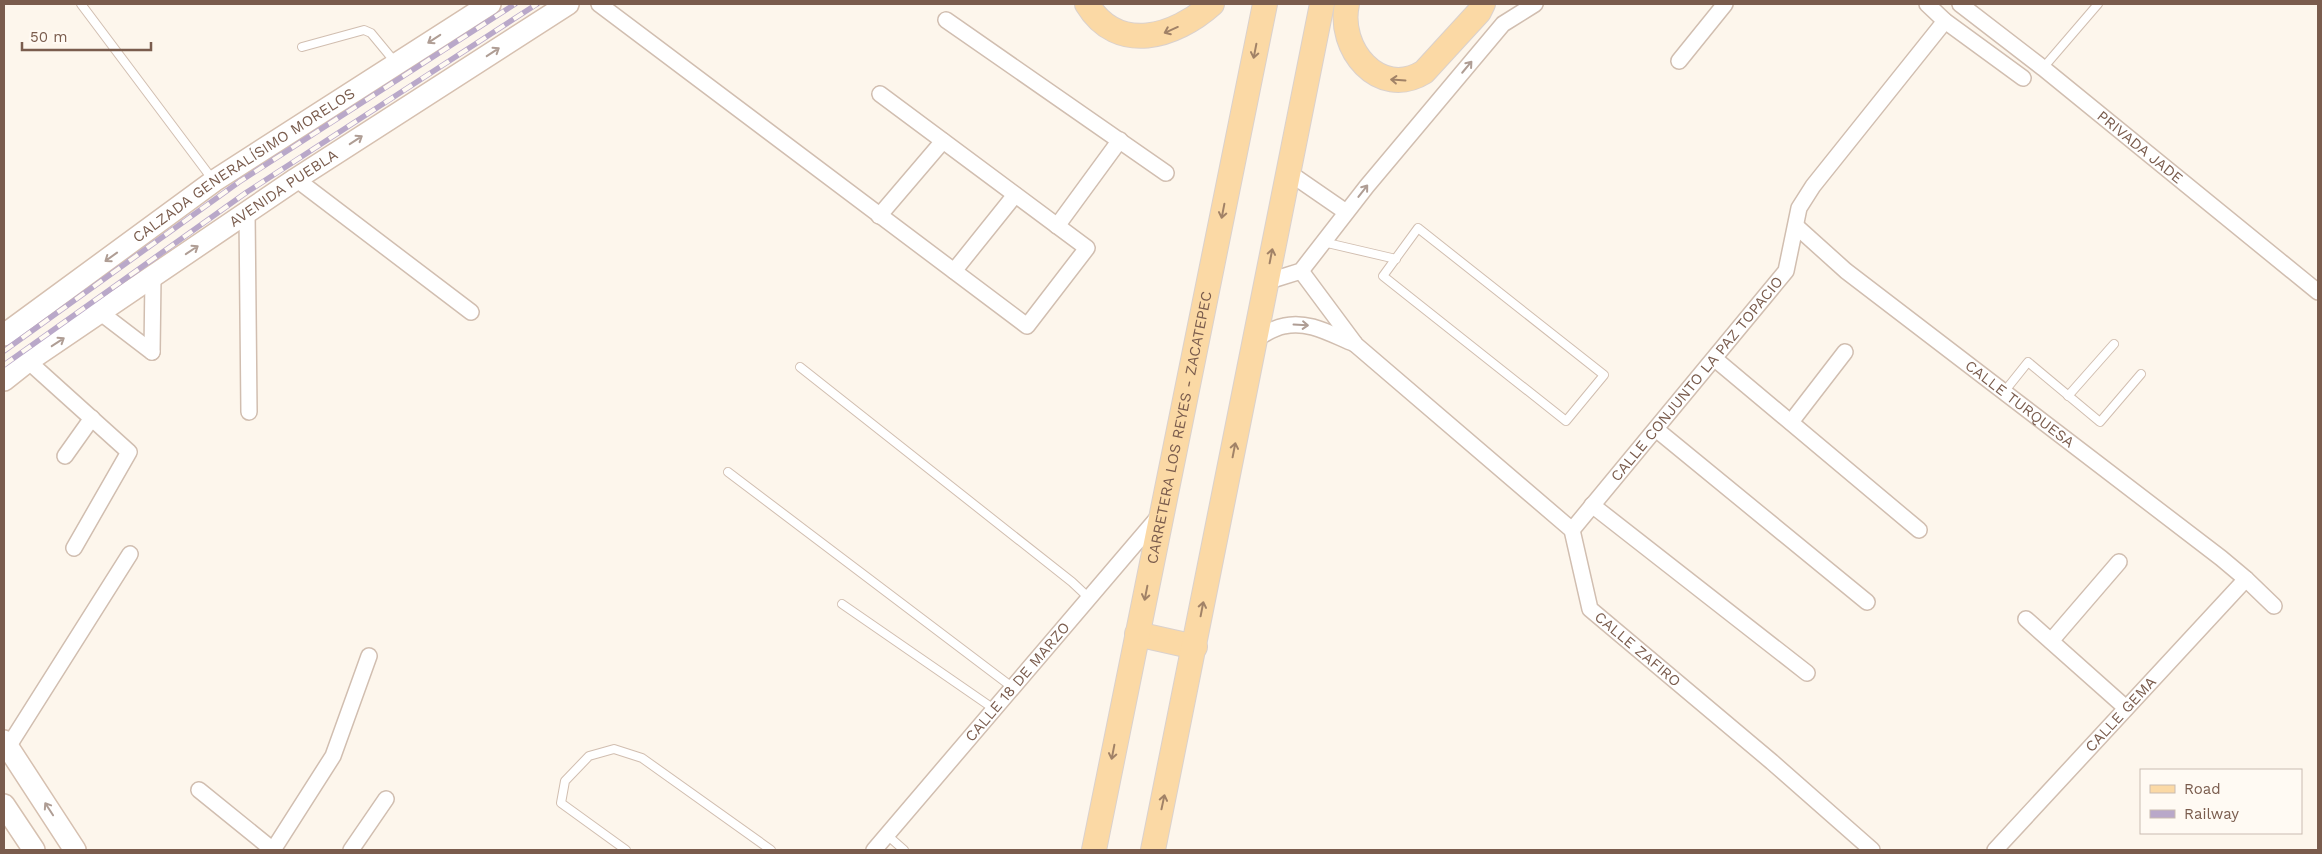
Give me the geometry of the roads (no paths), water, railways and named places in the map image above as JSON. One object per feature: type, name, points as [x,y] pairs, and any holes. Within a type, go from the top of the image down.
[{"type":"main road","name":"CALZADA GENERALÍSIMO MORELOS","points":[[4,336],[214,181],[490,4]]},
{"type":"main road","name":"AVENIDA PUEBLA","points":[[4,380],[28,361],[296,179],[568,4]]},
{"type":"main road","points":[[1087,4],[1098,17],[1116,29],[1145,36],[1171,31],[1195,17],[1212,4]]},
{"type":"main road","name":"CARRETERA LOS REYES - ZACATEPEC","points":[[1094,850],[1265,4]]},
{"type":"main road","points":[[1153,850],[1322,4]]},
{"type":"main road","points":[[1347,4],[1345,21],[1361,61],[1380,76],[1401,81],[1416,77],[1424,72],[1479,12],[1483,4]]},
{"type":"main road","points":[[1137,634],[1195,647]]},
{"type":"main road","points":[[6,744],[75,850]]},
{"type":"main road","points":[[4,805],[34,850]]},
{"type":"street","points":[[599,4],[1027,326],[1087,248],[880,94]]},
{"type":"street","points":[[1266,282],[1301,271],[1346,212],[1503,24],[1535,4]]},
{"type":"street","points":[[1679,61],[1725,4]]},
{"type":"street","points":[[1927,4],[1945,21],[2023,78]]},
{"type":"street","name":"PRIVADA JADE","points":[[1960,4],[2043,68],[2318,292]]},
{"type":"street","points":[[946,20],[1166,173]]},
{"type":"street","name":"CALLE CONJUNTO LA PAZ TOPACIO","points":[[1572,530],[1716,359],[1786,272],[1799,208],[1813,186],[1945,21]]},
{"type":"street","points":[[1057,226],[1120,140]]},
{"type":"street","points":[[879,216],[943,141]]},
{"type":"street","points":[[1288,172],[1346,212]]},
{"type":"street","points":[[296,179],[471,312]]},
{"type":"street","points":[[954,271],[1015,195]]},
{"type":"street","points":[[247,212],[249,412]]},
{"type":"street","name":"CALLE TURQUESA","points":[[1796,226],[1846,271],[2246,579],[2274,606]]},
{"type":"street","points":[[1301,271],[1356,344],[1572,530]]},
{"type":"street","points":[[101,313],[152,352],[153,277]]},
{"type":"street","points":[[1256,339],[1282,326],[1300,324],[1356,344]]},
{"type":"street","points":[[1791,422],[1845,352]]},
{"type":"street","points":[[1716,359],[1920,530]]},
{"type":"street","points":[[28,361],[129,452],[74,548]]},
{"type":"street","points":[[65,456],[92,418]]},
{"type":"street","points":[[1657,430],[1867,602]]},
{"type":"street","points":[[1592,505],[1807,672]]},
{"type":"street","name":"CALLE 18 DE MARZO","points":[[874,850],[1162,513]]},
{"type":"street","name":"CALLE ZAFIRO","points":[[1572,530],[1590,609],[1772,762],[1872,850]]},
{"type":"street","points":[[6,744],[130,554]]},
{"type":"street","points":[[2051,641],[2119,562]]},
{"type":"street","name":"CALLE GEMA","points":[[1995,850],[2246,579]]},
{"type":"street","points":[[2026,619],[2126,708]]},
{"type":"street","points":[[199,790],[273,850],[333,756],[369,656]]},
{"type":"street","points":[[351,850],[386,798]]},
{"type":"lane","points":[[82,4],[214,181]]},
{"type":"lane","points":[[2043,68],[2098,4]]},
{"type":"lane","points":[[302,46],[364,30],[371,33],[396,64]]},
{"type":"lane","points":[[1418,228],[1604,375],[1566,421],[1383,276],[1396,259],[1418,228]]},
{"type":"lane","points":[[1323,242],[1396,259]]},
{"type":"lane","points":[[2068,396],[2114,344]]},
{"type":"lane","points":[[2004,392],[2028,362],[2100,422],[2141,374]]},
{"type":"lane","points":[[800,367],[1072,582],[1089,598]]},
{"type":"lane","points":[[728,472],[1012,687]]},
{"type":"lane","points":[[842,604],[994,709]]},
{"type":"lane","points":[[626,850],[561,803],[566,781],[589,756],[614,749],[642,758],[771,850]]},
{"type":"lane","points":[[887,835],[904,850]]},
{"type":"railway","points":[[4,351],[239,182],[515,4]]},
{"type":"railway","points":[[4,365],[247,192],[537,4]]}]
